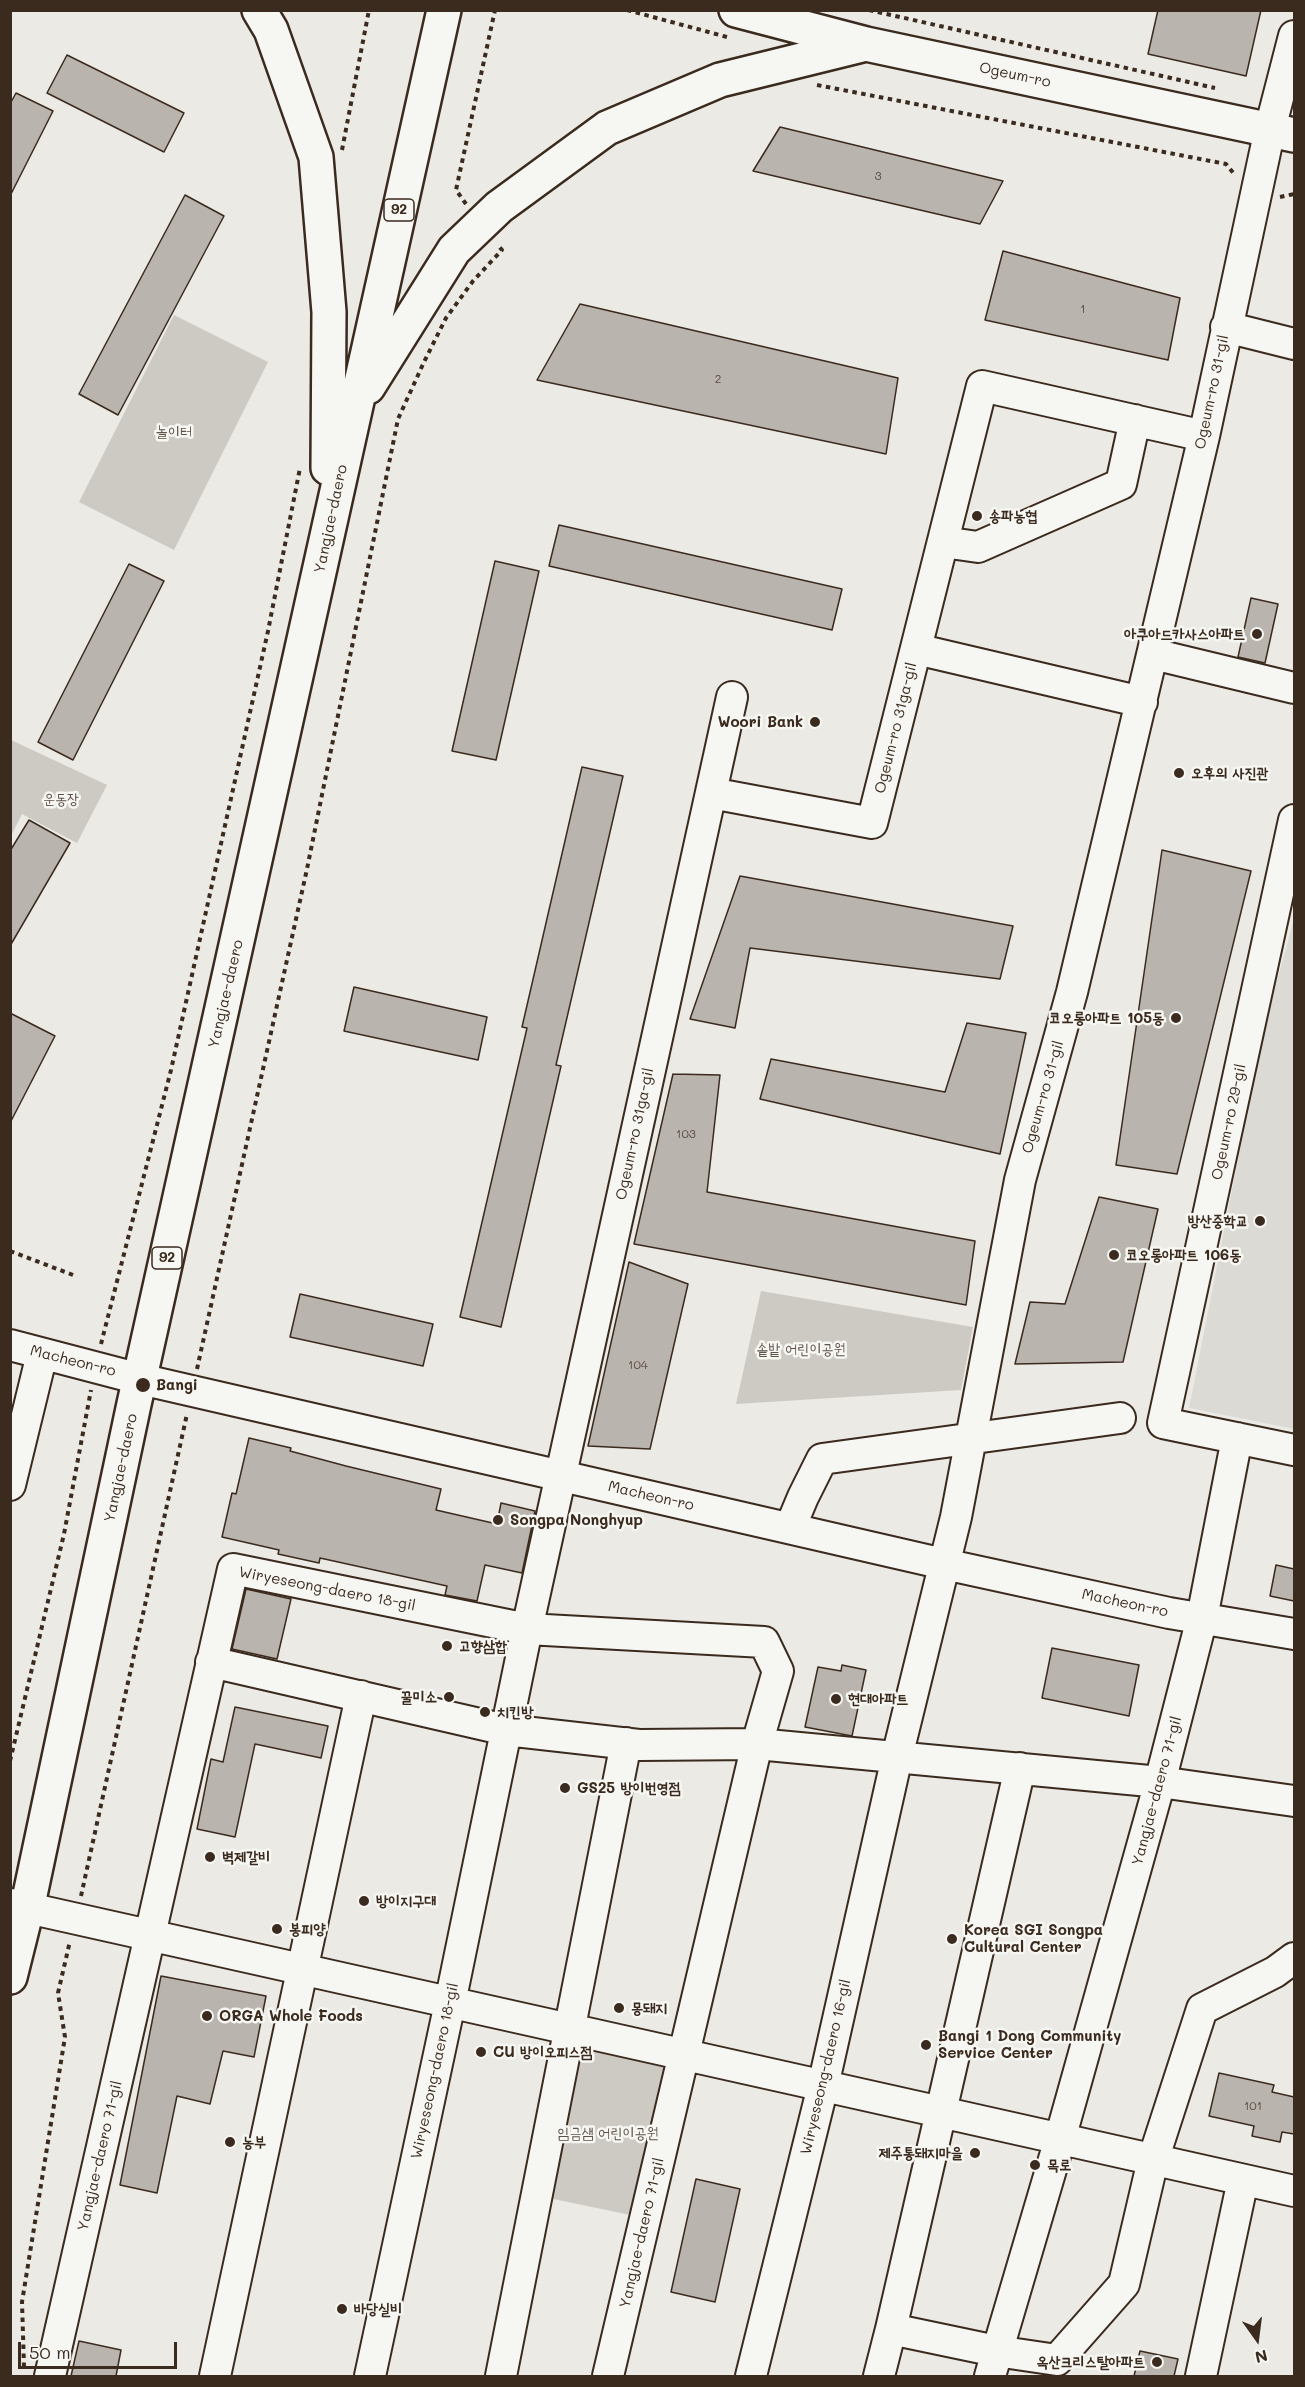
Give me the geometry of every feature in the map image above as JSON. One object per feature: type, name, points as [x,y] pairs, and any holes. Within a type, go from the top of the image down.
[{"type":"main road","points":[[259,10],[271,30],[316,157],[329,312],[327,540]]},
{"type":"main road","name":"Yangjae-daero","points":[[10,1977],[19,1907],[140,1378],[444,10]]},
{"type":"main road","points":[[818,10],[866,44]]},
{"type":"main road","name":"Ogeum-ro","points":[[737,25],[866,44],[1282,132]]},
{"type":"main road","points":[[355,409],[454,250],[499,207],[607,128],[720,80],[866,44]]},
{"type":"street","name":"Ogeum-ro 31-gil","points":[[944,1564],[973,1438],[1020,1180],[1072,992],[1142,702],[1204,436],[1257,191],[1282,132],[1294,36]]},
{"type":"street","points":[[1226,327],[1294,344]]},
{"type":"street","name":"Ogeum-ro 31ga-gil","points":[[711,794],[872,823],[982,386],[1204,436]]},
{"type":"street","points":[[943,542],[978,547],[1120,484],[1135,420]]},
{"type":"street","name":"Ogeum-ro 31ga-gil","points":[[916,649],[1142,702]]},
{"type":"street","points":[[1153,654],[1294,687]]},
{"type":"street","name":"Ogeum-ro 31ga-gil","points":[[561,1475],[732,697]]},
{"type":"street","name":"Ogeum-ro 29-gil","points":[[1237,1438],[1163,1423],[1294,820]]},
{"type":"street","name":"Macheon-ro","points":[[10,1345],[140,1378],[944,1564],[1169,1613],[1294,1634]]},
{"type":"street","points":[[10,1485],[42,1354]]},
{"type":"street","points":[[790,1528],[802,1497],[822,1459],[1120,1418]]},
{"type":"street","points":[[1237,1438],[1294,1450]]},
{"type":"street","name":"Yangjae-daero 71-gil","points":[[993,2364],[1060,2139],[1160,1782],[1202,1618],[1237,1438]]},
{"type":"street","name":"Wiryeseong-daero 18-gil","points":[[370,2376],[561,1475]]},
{"type":"street","name":"Wiryeseong-daero 16-gil","points":[[751,2376],[823,2086],[897,1757],[944,1564]]},
{"type":"street","name":"Wiryeseong-daero 18-gil","points":[[212,1662],[233,1569],[527,1629],[764,1642],[778,1671],[758,1744]]},
{"type":"street","points":[[212,1662],[506,1730],[626,1743],[758,1744],[1160,1782],[1294,1801]]},
{"type":"street","name":"Yangjae-daero 71-gil","points":[[50,2376],[212,1662]]},
{"type":"street","points":[[215,2376],[361,1696]]},
{"type":"street","points":[[501,2376],[626,1743]]},
{"type":"street","name":"Yangjae-daero 71-gil","points":[[608,2376],[758,1744]]},
{"type":"street","points":[[879,2376],[1020,1768]]},
{"type":"street","points":[[19,1907],[1294,2192]]},
{"type":"street","points":[[891,2329],[993,2364],[1058,2360],[1124,2284],[1153,2160],[1202,2009],[1275,1972],[1294,1958]]},
{"type":"street","points":[[1201,2376],[1243,2180]]},
{"type":"path","points":[[339,160],[369,10]]},
{"type":"path","points":[[456,190],[495,10]]},
{"type":"path","points":[[627,10],[737,25]]},
{"type":"path","points":[[869,10],[1219,89]]},
{"type":"path","points":[[811,84],[1226,164],[1245,187],[1283,198],[1294,194]]},
{"type":"path","points":[[25,2376],[22,2302],[65,2037],[58,1994],[307,869],[398,419],[446,318],[473,281],[502,250]]},
{"type":"path","points":[[10,1761],[64,1534],[95,1367],[171,1070],[268,631],[300,467]]},
{"type":"path","points":[[10,1251],[73,1275]]},
{"type":"shaded area","name":"방산중학교","points":[[1294,919],[1294,1429],[1189,1408],[1264,1028]]},
{"type":"green space","name":"놀이터","points":[[174,315],[268,362],[174,550],[79,502]]},
{"type":"green space","name":"운동장","points":[[11,740],[107,785],[77,843],[22,814],[11,836]]},
{"type":"green space","name":"솥밭 어린이공원","points":[[761,1291],[973,1327],[961,1390],[736,1404]]},
{"type":"green space","name":"임금샘 어린이공원","points":[[579,2034],[675,2054],[640,2217],[544,2197]]},
{"type":"building","points":[[1158,10],[1261,10],[1246,76],[1148,54]]},
{"type":"building","points":[[67,55],[184,113],[164,152],[47,93]]},
{"type":"building","points":[[16,93],[53,111],[10,196],[10,104]]},
{"type":"building","points":[[780,127],[1003,181],[980,224],[753,171]]},
{"type":"building","points":[[185,195],[224,216],[118,415],[79,394]]},
{"type":"building","points":[[1003,251],[1180,298],[1168,360],[985,320]]},
{"type":"building","points":[[580,304],[898,378],[886,454],[537,380]]},
{"type":"building","points":[[559,525],[842,589],[832,630],[549,566]]},
{"type":"building","points":[[495,561],[539,571],[496,760],[452,751]]},
{"type":"building","points":[[129,564],[164,581],[73,760],[38,742]]},
{"type":"building","name":"아쿠아드카사스아파트","points":[[1251,598],[1278,604],[1265,663],[1238,657]]},
{"type":"building","points":[[582,767],[623,776],[556,1065],[561,1066],[501,1327],[460,1317],[527,1028],[522,1027]]},
{"type":"building","points":[[29,820],[70,843],[10,946],[10,851]]},
{"type":"building","name":"코오롱아파트 105동","points":[[1162,850],[1251,871],[1177,1174],[1116,1165]]},
{"type":"building","points":[[740,876],[1013,926],[1000,979],[750,948],[735,1028],[690,1019]]},
{"type":"building","points":[[354,987],[487,1017],[478,1060],[344,1031]]},
{"type":"building","points":[[10,1013],[55,1036],[10,1123]]},
{"type":"building","points":[[967,1023],[1026,1033],[1000,1154],[760,1099],[771,1059],[945,1092]]},
{"type":"building","points":[[673,1074],[720,1075],[707,1192],[975,1241],[966,1305],[634,1244]]},
{"type":"building","name":"코오롱아파트 106동","points":[[1099,1197],[1158,1209],[1123,1362],[1015,1364],[1030,1302],[1065,1304]]},
{"type":"building","points":[[629,1262],[688,1284],[650,1449],[588,1446]]},
{"type":"building","points":[[300,1294],[433,1324],[423,1366],[290,1337]]},
{"type":"building","points":[[249,1438],[291,1448],[290,1451],[346,1466],[441,1489],[436,1510],[497,1524],[501,1503],[535,1511],[522,1573],[485,1565],[477,1601],[445,1595],[447,1586],[320,1558],[319,1563],[278,1554],[279,1550],[222,1537],[232,1493],[236,1494]]},
{"type":"building","points":[[1276,1565],[1294,1569],[1294,1601],[1270,1596]]},
{"type":"building","points":[[246,1589],[291,1599],[277,1659],[232,1649]]},
{"type":"building","points":[[1052,1648],[1139,1665],[1129,1716],[1042,1698]]},
{"type":"building","name":"현대아파트","points":[[842,1665],[866,1670],[852,1736],[805,1727],[818,1667],[841,1671]]},
{"type":"building","points":[[235,1707],[328,1726],[321,1758],[255,1744],[235,1837],[197,1829],[211,1759],[223,1762]]},
{"type":"building","points":[[161,1976],[266,1996],[254,2057],[223,2051],[210,2104],[177,2096],[157,2193],[120,2185]]},
{"type":"building","points":[[1219,2073],[1274,2085],[1272,2092],[1294,2097],[1294,2134],[1282,2132],[1280,2142],[1252,2136],[1254,2126],[1209,2116]]},
{"type":"building","points":[[696,2179],[740,2189],[715,2302],[671,2292]]},
{"type":"building","points":[[79,2341],[121,2350],[116,2376],[71,2376]]},
{"type":"building","name":"옥산크리스탈아파트","points":[[1140,2351],[1178,2359],[1174,2376],[1134,2376]]},
{"type":"place","name":"송파농협","points":[[977,516]]},
{"type":"place","name":"아쿠아드카사스아파트","points":[[1257,634]]},
{"type":"place","name":"Woori Bank","points":[[815,722]]},
{"type":"place","name":"오후의 사진관","points":[[1179,773]]},
{"type":"place","name":"코오롱아파트 105동","points":[[1176,1018]]},
{"type":"place","name":"방산중학교","points":[[1260,1221]]},
{"type":"place","name":"코오롱아파트 106동","points":[[1114,1255]]},
{"type":"place","name":"Bangi","points":[[143,1385]]},
{"type":"place","name":"Songpa Nonghyup","points":[[498,1520]]},
{"type":"place","name":"고향삼합","points":[[447,1646]]},
{"type":"place","name":"꿀미소","points":[[449,1697]]},
{"type":"place","name":"현대아파트","points":[[836,1699]]},
{"type":"place","name":"치킨방","points":[[485,1712]]},
{"type":"place","name":"GS25 방이번영점","points":[[565,1788]]},
{"type":"place","name":"벽제갈비","points":[[210,1857]]},
{"type":"place","name":"방이지구대","points":[[364,1901]]},
{"type":"place","name":"봉피양","points":[[277,1929]]},
{"type":"place","name":"Korea SGI Songpa Cultural Center","points":[[952,1939]]},
{"type":"place","name":"몽돼지","points":[[619,2008]]},
{"type":"place","name":"ORGA Whole Foods","points":[[207,2016]]},
{"type":"place","name":"Bangi 1 Dong Community Service Center","points":[[926,2045]]},
{"type":"place","name":"CU 방이오피스점","points":[[481,2052]]},
{"type":"place","name":"농부","points":[[230,2142]]},
{"type":"place","name":"제주통돼지마을","points":[[975,2153]]},
{"type":"place","name":"목로","points":[[1035,2165]]},
{"type":"place","name":"바당실비","points":[[342,2309]]},
{"type":"place","name":"옥산크리스탈아파트","points":[[1157,2362]]}]
